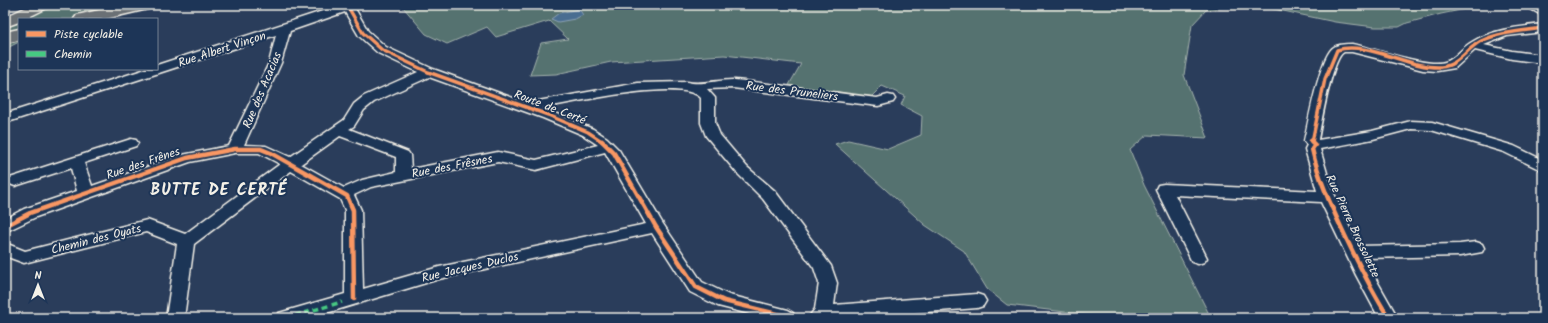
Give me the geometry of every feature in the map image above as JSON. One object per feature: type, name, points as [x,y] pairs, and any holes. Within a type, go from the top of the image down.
[{"type":"highway","points":[[87,18],[142,5]]},
{"type":"highway","points":[[5,38],[18,34]]},
{"type":"main road","points":[[5,14],[22,5]]},
{"type":"main road","points":[[5,23],[42,5]]},
{"type":"street","points":[[1530,5],[1543,14]]},
{"type":"street","name":"Rue Albert Vinçon","points":[[158,68],[284,29],[347,7]]},
{"type":"street","name":"Route de Certé","points":[[347,7],[363,33],[382,50],[428,72],[588,132],[602,141],[614,153],[656,227],[696,287],[724,301],[774,313],[786,318]]},
{"type":"street","points":[[1473,46],[1486,39],[1506,33],[1543,28]]},
{"type":"street","name":"Rue des Acacias","points":[[236,149],[275,63],[284,29]]},
{"type":"street","points":[[1473,46],[1512,55],[1543,59]]},
{"type":"street","name":"Rue Pierre Brossolette","points":[[1389,318],[1378,302],[1326,197],[1315,166],[1312,149],[1315,145],[1311,141],[1330,65],[1337,50],[1341,48],[1358,49],[1421,66],[1436,67],[1454,64],[1473,46]]},
{"type":"street","name":"Rue Albert Vinçon","points":[[5,119],[152,70]]},
{"type":"street","points":[[175,318],[184,248],[187,241],[290,164],[351,121],[359,107],[370,99],[401,86],[428,72]]},
{"type":"street","name":"Rue des Pruneliers","points":[[526,108],[638,87],[687,86],[696,88],[707,85],[733,84],[878,102],[888,99]]},
{"type":"street","points":[[696,88],[704,93],[708,98],[708,123],[713,136],[742,170],[769,195],[822,266],[828,283],[820,315],[839,312],[977,301]]},
{"type":"street","points":[[1315,145],[1422,124],[1509,149],[1543,166]]},
{"type":"street","points":[[338,130],[403,156],[404,176]]},
{"type":"street","points":[[16,181],[132,143]]},
{"type":"street","name":"Rue des Frêsnes","points":[[343,194],[367,184],[498,157],[536,166],[608,147]]},
{"type":"street","name":"Rue des Frênes","points":[[5,226],[30,213],[170,164],[236,149],[261,150],[290,164],[343,194]]},
{"type":"street","points":[[76,161],[86,193]]},
{"type":"street","points":[[1198,258],[1164,189],[1326,197]]},
{"type":"street","points":[[343,194],[347,196],[353,210],[354,298]]},
{"type":"street","name":"Chemin des Oyats","points":[[5,249],[24,257],[147,226],[187,241]]},
{"type":"street","name":"Rue Jacques Duclos","points":[[286,318],[439,273],[656,227]]},
{"type":"street","points":[[1354,252],[1460,250],[1476,248]]},
{"type":"green space","points":[[48,5],[163,5],[110,18],[21,18]]},
{"type":"green space","points":[[411,5],[1241,5],[1206,10],[1192,25],[1184,75],[1208,138],[1147,135],[1130,150],[1144,185],[1211,318],[1115,318],[1007,305],[987,289],[964,251],[925,225],[835,144],[848,140],[888,149],[921,135],[922,116],[901,105],[905,96],[882,86],[871,97],[789,85],[801,64],[724,55],[611,62],[556,74],[530,75],[541,43],[568,39],[549,21],[496,37],[487,27],[447,44],[426,34],[403,7]]},
{"type":"green space","points":[[1255,5],[1485,5],[1441,14],[1407,23],[1399,27],[1375,27],[1335,22]]},
{"type":"green space","points":[[18,20],[18,42],[5,49],[5,26]]},
{"type":"water","points":[[579,9],[583,15],[575,19],[558,22],[551,19],[559,13]]},
{"type":"marked path","points":[[286,318],[342,302]]},
{"type":"cycle path","points":[[347,5],[363,33],[382,50],[428,72],[548,115],[588,132],[602,141],[614,153],[656,227],[696,287],[724,301],[781,315],[786,318]]},
{"type":"cycle path","points":[[1389,318],[1369,284],[1334,212],[1323,187],[1312,149],[1315,145],[1311,141],[1321,93],[1333,56],[1337,50],[1352,48],[1377,53],[1423,66],[1444,67],[1454,63],[1481,41],[1516,31],[1543,28]]},
{"type":"cycle path","points":[[5,226],[30,213],[187,158],[235,149],[261,149],[271,153],[347,196],[353,210],[354,299]]},
{"type":"district","name":"BUTTE DE CERTÉ","points":[[219,189]]}]
